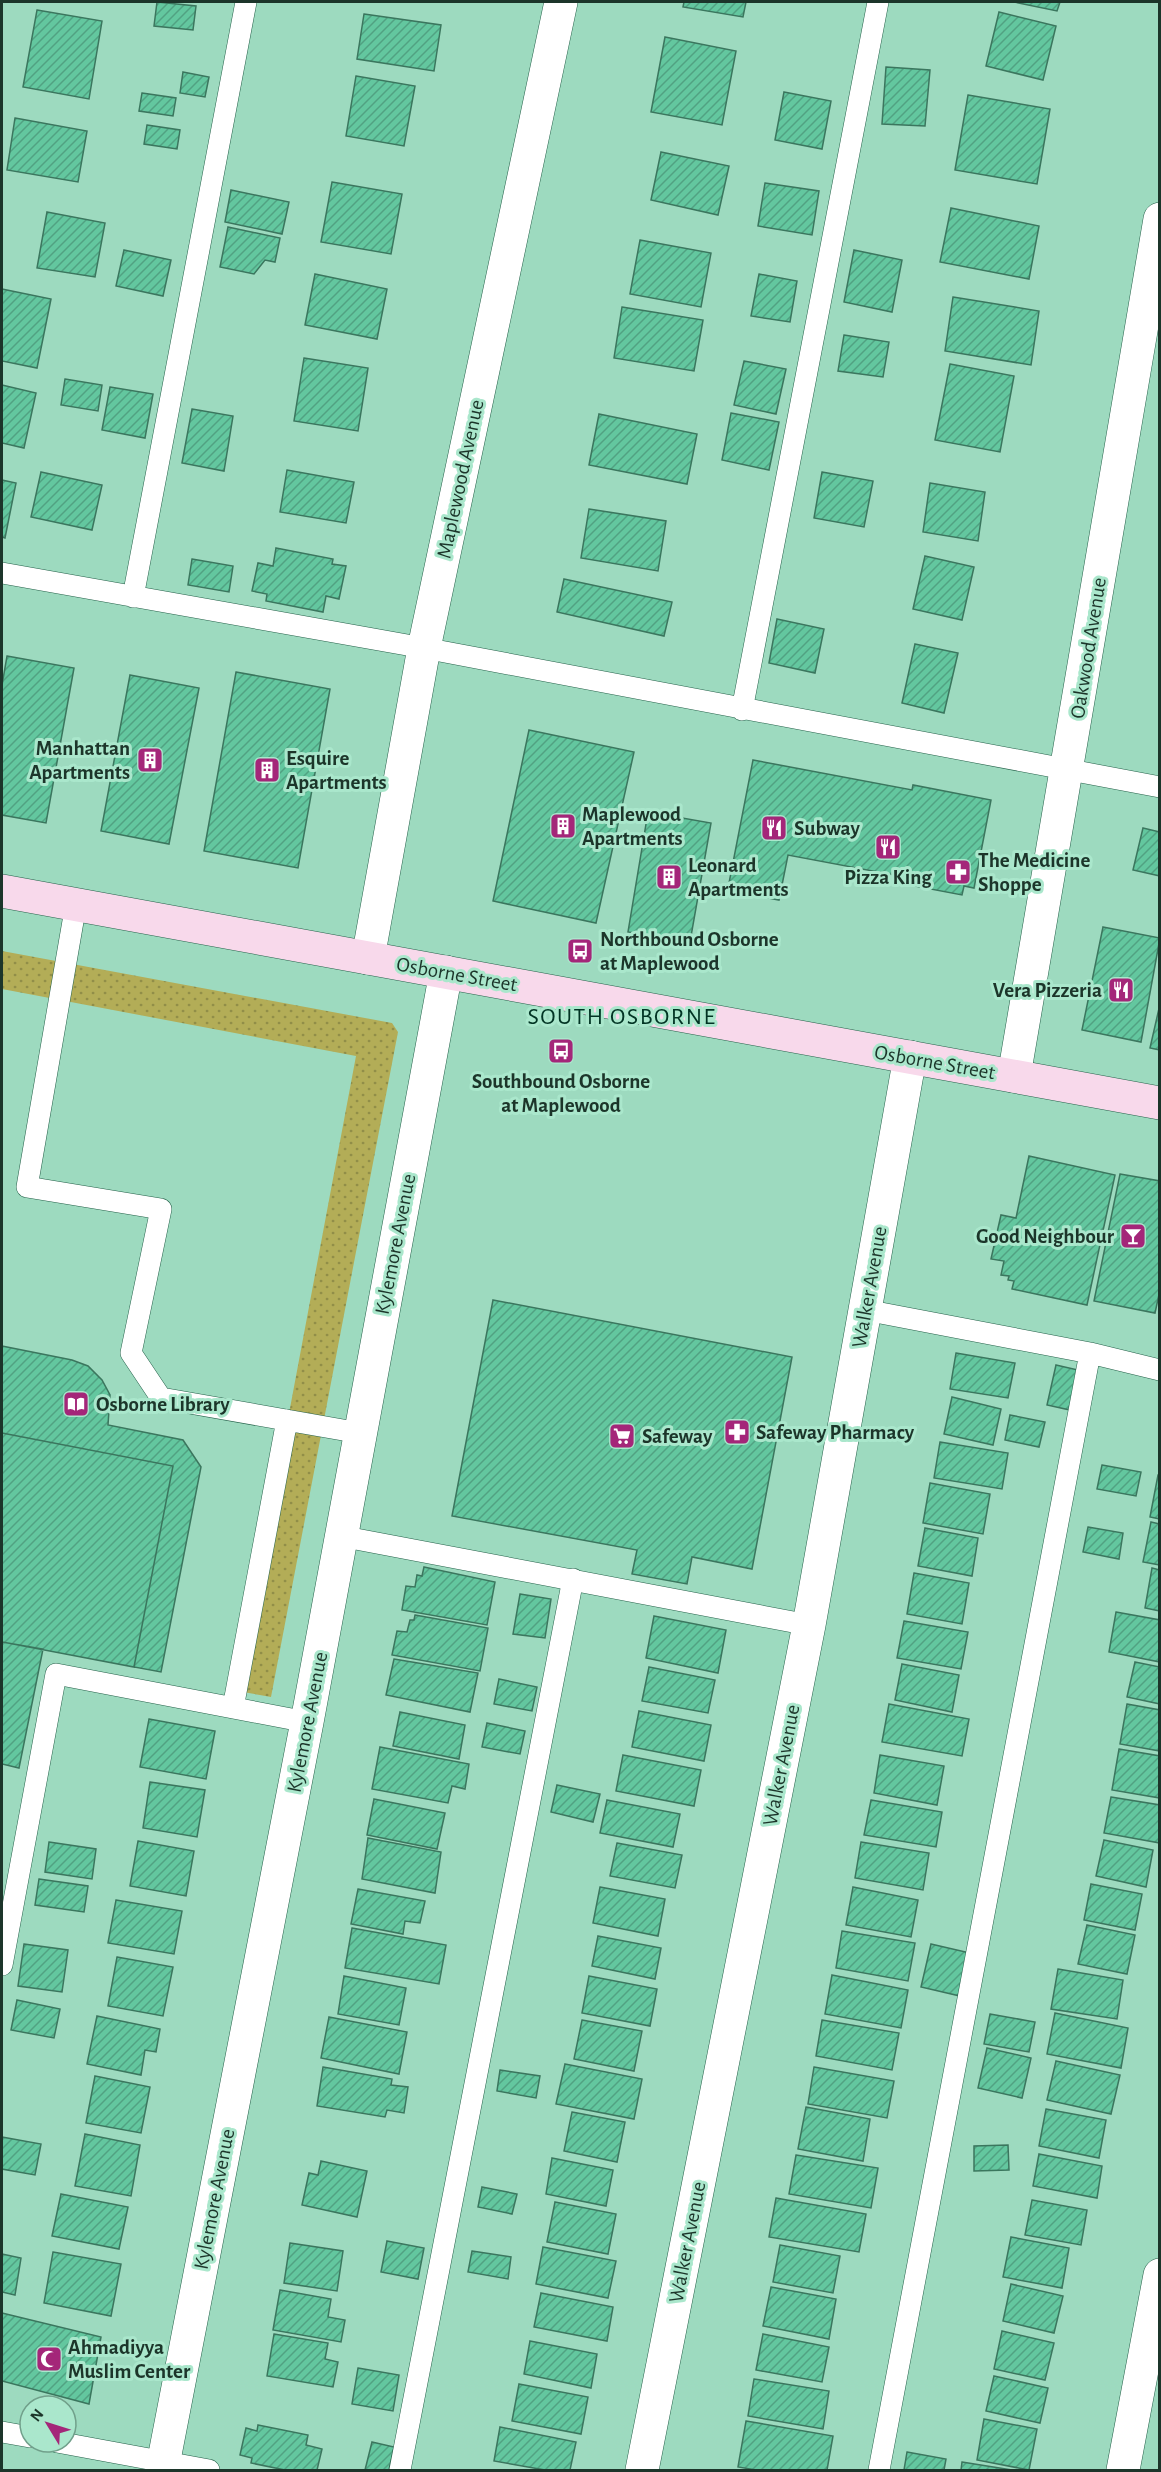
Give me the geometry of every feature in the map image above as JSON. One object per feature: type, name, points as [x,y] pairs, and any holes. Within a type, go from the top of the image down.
[{"type":"main road","name":"Osborne Street","points":[[2,891],[1160,1103]]},
{"type":"street","name":"Maplewood Avenue","points":[[368,958],[424,648],[561,2]]},
{"type":"street","name":"Oakwood Avenue","points":[[1014,1076],[1160,219]]},
{"type":"street","name":"Kylemore Avenue","points":[[162,2466],[308,1722],[340,1536],[446,972]]},
{"type":"street","name":"Walker Avenue","points":[[642,2470],[809,1624],[910,1057]]},
{"type":"street","points":[[1123,2470],[1160,2275]]},
{"type":"lane","points":[[133,597],[246,2]]},
{"type":"lane","points":[[742,710],[878,2]]},
{"type":"lane","points":[[2,573],[424,648],[742,710],[1160,787]]},
{"type":"lane","points":[[76,904],[27,1187],[161,1209],[131,1353],[161,1398],[360,1434]]},
{"type":"lane","points":[[865,1310],[1090,1353],[1160,1370]]},
{"type":"lane","points":[[879,2470],[1090,1353]]},
{"type":"lane","points":[[233,1708],[287,1420]]},
{"type":"lane","points":[[340,1536],[809,1624]]},
{"type":"lane","points":[[400,2470],[573,1579]]},
{"type":"lane","points":[[2,1965],[57,1674],[308,1722]]},
{"type":"lane","points":[[2,2432],[18,2435]]},
{"type":"lane","points":[[78,2447],[162,2466],[209,2470]]},
{"type":"shaded area","points":[[2,951],[392,1023],[398,1032],[271,1697],[237,1691],[356,1056],[2,989]]},
{"type":"building","points":[[157,2],[196,6],[193,30],[154,26]]},
{"type":"building","points":[[684,2],[746,2],[743,17],[683,7]]},
{"type":"building","points":[[1014,2],[1060,2],[1057,11]]},
{"type":"building","points":[[37,10],[102,21],[89,99],[23,87]]},
{"type":"building","points":[[999,12],[1056,26],[1043,80],[986,66]]},
{"type":"building","points":[[364,14],[441,25],[434,71],[357,59]]},
{"type":"building","points":[[665,37],[736,51],[722,125],[651,112]]},
{"type":"building","points":[[886,67],[930,70],[925,126],[882,124]]},
{"type":"building","points":[[183,72],[209,77],[205,97],[180,93]]},
{"type":"building","points":[[356,76],[415,86],[404,146],[346,136]]},
{"type":"building","points":[[784,92],[831,101],[822,149],[775,140]]},
{"type":"building","points":[[142,93],[176,98],[173,116],[139,111]]},
{"type":"building","points":[[968,95],[1050,109],[1037,184],[955,170]]},
{"type":"building","points":[[15,118],[87,131],[78,182],[7,170]]},
{"type":"building","points":[[147,125],[180,130],[177,149],[144,144]]},
{"type":"building","points":[[661,152],[729,166],[718,215],[651,200]]},
{"type":"building","points":[[332,182],[402,194],[391,254],[321,242]]},
{"type":"building","points":[[765,183],[819,191],[812,235],[758,226]]},
{"type":"building","points":[[231,190],[289,202],[282,234],[225,222]]},
{"type":"building","points":[[951,208],[1039,226],[1029,279],[940,262]]},
{"type":"building","points":[[47,212],[105,223],[95,277],[37,268]]},
{"type":"building","points":[[228,227],[280,238],[275,262],[265,260],[254,274],[220,267]]},
{"type":"building","points":[[640,240],[711,253],[701,307],[630,294]]},
{"type":"building","points":[[124,250],[171,260],[163,296],[116,286]]},
{"type":"building","points":[[854,250],[902,260],[892,312],[844,302]]},
{"type":"building","points":[[315,274],[387,289],[377,339],[305,325]]},
{"type":"building","points":[[759,274],[797,281],[790,322],[751,316]]},
{"type":"building","points":[[2,289],[51,299],[37,368],[2,361]]},
{"type":"building","points":[[953,297],[1039,311],[1031,365],[945,351]]},
{"type":"building","points":[[622,307],[703,320],[694,371],[614,358]]},
{"type":"building","points":[[844,335],[889,342],[883,377],[838,371]]},
{"type":"building","points":[[304,358],[368,368],[358,431],[294,421]]},
{"type":"building","points":[[744,361],[786,369],[776,414],[734,405]]},
{"type":"building","points":[[950,364],[1014,376],[1000,452],[935,440]]},
{"type":"building","points":[[65,379],[102,385],[98,411],[61,405]]},
{"type":"building","points":[[2,385],[36,393],[24,448],[2,443]]},
{"type":"building","points":[[110,387],[153,394],[145,438],[102,430]]},
{"type":"building","points":[[192,409],[233,416],[224,471],[182,463]]},
{"type":"building","points":[[731,413],[779,422],[769,470],[722,460]]},
{"type":"building","points":[[599,414],[697,434],[687,484],[589,465]]},
{"type":"building","points":[[287,470],[354,482],[346,523],[280,512]]},
{"type":"building","points":[[41,472],[102,485],[92,530],[31,517]]},
{"type":"building","points":[[822,472],[873,481],[864,527],[814,518]]},
{"type":"building","points":[[2,480],[16,483],[5,538],[2,537]]},
{"type":"building","points":[[930,483],[985,492],[978,541],[923,532]]},
{"type":"building","points":[[589,509],[666,521],[658,571],[581,558]]},
{"type":"building","points":[[276,548],[333,559],[332,564],[346,566],[339,599],[326,596],[323,612],[266,601],[267,594],[252,591],[258,563],[273,566]]},
{"type":"building","points":[[925,556],[974,567],[962,620],[913,609]]},
{"type":"building","points":[[192,559],[233,566],[229,592],[188,585]]},
{"type":"building","points":[[564,579],[672,602],[664,636],[557,612]]},
{"type":"building","points":[[777,619],[824,629],[815,673],[769,663]]},
{"type":"building","points":[[915,644],[958,653],[944,713],[902,703]]},
{"type":"building","points":[[7,656],[74,668],[46,823],[2,815],[2,685]]},
{"type":"building","name":"Esquire Apartments","points":[[236,672],[330,689],[298,868],[204,851]]},
{"type":"building","name":"Manhattan Apartments","points":[[130,675],[199,688],[169,844],[101,831]]},
{"type":"building","name":"Maplewood Apartments","points":[[529,730],[634,752],[596,923],[493,901]]},
{"type":"building","points":[[753,760],[912,790],[913,785],[991,800],[974,888],[964,886],[962,895],[904,884],[905,877],[788,855],[779,900],[737,892],[738,884],[729,883]]},
{"type":"building","name":"Leonard Apartments","points":[[648,812],[711,823],[690,942],[628,932]]},
{"type":"building","points":[[1143,828],[1160,832],[1160,876],[1133,870]]},
{"type":"building","name":"Vera Pizzeria","points":[[1103,927],[1160,938],[1141,1042],[1082,1030]]},
{"type":"building","points":[[1160,1004],[1160,1050],[1150,1048]]},
{"type":"building","points":[[1029,1156],[1115,1175],[1087,1305],[1012,1289],[1014,1281],[1008,1280],[1009,1276],[1001,1275],[1004,1261],[991,1259],[1001,1215],[1016,1218]]},
{"type":"building","name":"Good Neighbour","points":[[1120,1174],[1160,1181],[1160,1290],[1155,1313],[1094,1301]]},
{"type":"building","name":"Safeway","points":[[493,1300],[792,1357],[752,1569],[692,1557],[687,1584],[632,1574],[637,1550],[452,1516]]},
{"type":"building","points":[[2,1346],[72,1360],[88,1366],[102,1380],[110,1395],[108,1425],[183,1440],[201,1467],[161,1672],[134,1667],[173,1466],[2,1433]]},
{"type":"building","points":[[956,1353],[1015,1363],[1008,1398],[950,1389]]},
{"type":"building","points":[[1056,1365],[1078,1370],[1070,1410],[1047,1405]]},
{"type":"building","points":[[952,1397],[1001,1409],[993,1445],[944,1434]]},
{"type":"building","points":[[1010,1415],[1045,1422],[1039,1447],[1005,1440]]},
{"type":"building","points":[[2,1433],[173,1466],[134,1667],[2,1642]]},
{"type":"building","points":[[940,1442],[1008,1453],[1002,1489],[934,1478]]},
{"type":"building","points":[[1102,1465],[1141,1472],[1136,1496],[1097,1489]]},
{"type":"building","points":[[1158,1475],[1160,1475],[1160,1519],[1150,1517]]},
{"type":"building","points":[[930,1483],[990,1494],[983,1534],[923,1523]]},
{"type":"building","points":[[1151,1522],[1160,1524],[1160,1565],[1143,1562]]},
{"type":"building","points":[[1088,1527],[1123,1533],[1119,1559],[1083,1552]]},
{"type":"building","points":[[925,1528],[978,1538],[972,1576],[918,1566]]},
{"type":"building","points":[[424,1567],[495,1582],[487,1625],[402,1610],[406,1586],[415,1587],[417,1575],[422,1576]]},
{"type":"building","points":[[1152,1568],[1160,1570],[1160,1611],[1145,1608]]},
{"type":"building","points":[[914,1573],[969,1583],[962,1624],[907,1614]]},
{"type":"building","points":[[520,1594],[551,1599],[545,1638],[513,1634]]},
{"type":"building","points":[[1116,1612],[1160,1620],[1160,1662],[1109,1652]]},
{"type":"building","points":[[415,1615],[488,1628],[480,1671],[392,1655],[397,1631],[407,1632],[410,1620],[414,1620]]},
{"type":"building","points":[[654,1616],[726,1630],[718,1673],[646,1658]]},
{"type":"building","points":[[904,1621],[968,1632],[961,1669],[897,1658]]},
{"type":"building","points":[[2,1642],[43,1649],[19,1768],[2,1764]]},
{"type":"building","points":[[394,1659],[478,1673],[470,1712],[386,1695]]},
{"type":"building","points":[[1135,1662],[1160,1667],[1160,1704],[1127,1697]]},
{"type":"building","points":[[902,1664],[959,1675],[952,1712],[895,1700]]},
{"type":"building","points":[[649,1667],[715,1680],[708,1713],[642,1701]]},
{"type":"building","points":[[499,1679],[537,1687],[532,1711],[494,1704]]},
{"type":"building","points":[[889,1704],[969,1719],[962,1756],[882,1742]]},
{"type":"building","points":[[1127,1704],[1160,1710],[1160,1751],[1120,1744]]},
{"type":"building","points":[[639,1711],[711,1725],[704,1761],[632,1747]]},
{"type":"building","points":[[400,1712],[465,1725],[459,1759],[393,1746]]},
{"type":"building","points":[[149,1719],[215,1731],[206,1779],[140,1767]]},
{"type":"building","points":[[487,1723],[525,1731],[520,1754],[482,1747]]},
{"type":"building","points":[[380,1747],[469,1764],[465,1789],[452,1786],[448,1803],[372,1789]]},
{"type":"building","points":[[1119,1749],[1160,1756],[1160,1798],[1112,1790]]},
{"type":"building","points":[[623,1755],[701,1770],[694,1806],[616,1791]]},
{"type":"building","points":[[880,1755],[944,1766],[937,1805],[874,1793]]},
{"type":"building","points":[[150,1782],[205,1790],[197,1837],[143,1828]]},
{"type":"building","points":[[557,1785],[600,1794],[593,1822],[551,1812]]},
{"type":"building","points":[[1111,1797],[1160,1805],[1160,1843],[1104,1833]]},
{"type":"building","points":[[374,1799],[445,1813],[437,1849],[367,1835]]},
{"type":"building","points":[[607,1800],[680,1814],[673,1847],[600,1833]]},
{"type":"building","points":[[871,1800],[942,1812],[936,1847],[864,1835]]},
{"type":"building","points":[[368,1838],[441,1852],[435,1893],[362,1879]]},
{"type":"building","points":[[1104,1840],[1153,1850],[1146,1887],[1096,1876]]},
{"type":"building","points":[[138,1841],[194,1851],[186,1896],[130,1886]]},
{"type":"building","points":[[49,1842],[96,1849],[92,1879],[45,1872]]},
{"type":"building","points":[[861,1842],[929,1853],[923,1890],[855,1878]]},
{"type":"building","points":[[617,1843],[682,1855],[675,1888],[610,1876]]},
{"type":"building","points":[[39,1879],[88,1886],[84,1912],[35,1905]]},
{"type":"building","points":[[1091,1884],[1142,1894],[1135,1930],[1084,1920]]},
{"type":"building","points":[[600,1887],[665,1899],[658,1936],[593,1923]]},
{"type":"building","points":[[853,1887],[918,1900],[911,1937],[846,1925]]},
{"type":"building","points":[[358,1889],[425,1901],[420,1923],[405,1921],[403,1934],[351,1924]]},
{"type":"building","points":[[116,1900],[182,1911],[174,1954],[108,1943]]},
{"type":"building","points":[[1087,1925],[1135,1935],[1127,1974],[1078,1964]]},
{"type":"building","points":[[352,1928],[446,1945],[439,1984],[345,1968]]},
{"type":"building","points":[[842,1931],[915,1943],[908,1981],[836,1968]]},
{"type":"building","points":[[598,1936],[661,1948],[655,1979],[592,1966]]},
{"type":"building","points":[[24,1944],[68,1950],[62,1992],[18,1986]]},
{"type":"building","points":[[931,1944],[970,1953],[960,1996],[921,1987]]},
{"type":"building","points":[[117,1957],[173,1967],[163,2016],[108,2006]]},
{"type":"building","points":[[1058,1969],[1123,1980],[1117,2019],[1051,2009]]},
{"type":"building","points":[[832,1975],[908,1990],[901,2028],[825,2014]]},
{"type":"building","points":[[344,1976],[406,1988],[399,2025],[338,2014]]},
{"type":"building","points":[[589,1976],[657,1989],[650,2026],[582,2013]]},
{"type":"building","points":[[17,2000],[60,2009],[54,2038],[11,2030]]},
{"type":"building","points":[[1055,2013],[1128,2028],[1121,2068],[1047,2054]]},
{"type":"building","points":[[990,2014],[1035,2022],[1029,2052],[984,2044]]},
{"type":"building","points":[[97,2016],[160,2029],[156,2052],[145,2050],[141,2075],[87,2064]]},
{"type":"building","points":[[329,2017],[407,2032],[399,2074],[321,2058]]},
{"type":"building","points":[[582,2020],[642,2031],[634,2071],[574,2059]]},
{"type":"building","points":[[822,2020],[899,2033],[892,2070],[816,2056]]},
{"type":"building","points":[[987,2048],[1031,2058],[1022,2098],[978,2088]]},
{"type":"building","points":[[1056,2061],[1120,2075],[1111,2114],[1047,2100]]},
{"type":"building","points":[[565,2064],[642,2079],[634,2119],[556,2104]]},
{"type":"building","points":[[323,2067],[392,2079],[391,2085],[408,2087],[404,2113],[387,2110],[385,2117],[317,2106]]},
{"type":"building","points":[[814,2067],[894,2081],[887,2118],[808,2104]]},
{"type":"building","points":[[500,2070],[540,2076],[536,2098],[497,2091]]},
{"type":"building","points":[[95,2076],[150,2087],[141,2133],[86,2123]]},
{"type":"building","points":[[806,2107],[870,2119],[863,2161],[798,2149]]},
{"type":"building","points":[[1046,2109],[1106,2120],[1099,2158],[1039,2146]]},
{"type":"building","points":[[572,2112],[625,2122],[617,2162],[564,2151]]},
{"type":"building","points":[[85,2134],[140,2145],[131,2196],[75,2186]]},
{"type":"building","points":[[2,2137],[41,2144],[35,2175],[2,2169]]},
{"type":"building","points":[[1008,2145],[1009,2170],[974,2171],[974,2146]]},
{"type":"building","points":[[1039,2154],[1102,2166],[1097,2198],[1033,2186]]},
{"type":"building","points":[[796,2155],[878,2168],[871,2208],[789,2194]]},
{"type":"building","points":[[552,2158],[613,2170],[606,2206],[546,2194]]},
{"type":"building","points":[[321,2161],[367,2171],[357,2217],[302,2205],[309,2173],[318,2175]]},
{"type":"building","points":[[482,2187],[517,2194],[512,2214],[478,2207]]},
{"type":"building","points":[[61,2194],[128,2207],[119,2249],[52,2236]]},
{"type":"building","points":[[776,2198],[866,2214],[859,2252],[769,2237]]},
{"type":"building","points":[[1032,2200],[1087,2210],[1081,2245],[1025,2235]]},
{"type":"building","points":[[555,2202],[616,2214],[608,2254],[547,2242]]},
{"type":"building","points":[[1011,2237],[1069,2248],[1062,2288],[1003,2277]]},
{"type":"building","points":[[387,2241],[424,2248],[418,2279],[381,2272]]},
{"type":"building","points":[[290,2243],[343,2251],[337,2291],[284,2283]]},
{"type":"building","points":[[780,2245],[840,2256],[833,2293],[773,2282]]},
{"type":"building","points":[[543,2247],[616,2261],[608,2298],[536,2284]]},
{"type":"building","points":[[472,2251],[511,2257],[508,2279],[468,2272]]},
{"type":"building","points":[[53,2252],[121,2264],[111,2316],[44,2303]]},
{"type":"building","points":[[2,2254],[21,2258],[15,2295],[2,2292]]},
{"type":"building","points":[[1011,2284],[1063,2296],[1054,2333],[1003,2321]]},
{"type":"building","points":[[771,2287],[836,2299],[829,2339],[763,2326]]},
{"type":"building","points":[[280,2290],[331,2299],[328,2317],[345,2320],[341,2342],[273,2330]]},
{"type":"building","points":[[541,2293],[613,2307],[607,2341],[534,2327]]},
{"type":"building","name":"Ahmadiyya Muslim Center","points":[[2,2313],[101,2337],[89,2404],[78,2401],[78,2394],[51,2394],[2,2381]]},
{"type":"building","points":[[1002,2331],[1054,2343],[1045,2380],[994,2369]]},
{"type":"building","points":[[274,2334],[328,2343],[325,2359],[338,2362],[333,2387],[267,2376]]},
{"type":"building","points":[[763,2334],[829,2347],[822,2382],[756,2370]]},
{"type":"building","points":[[530,2341],[597,2354],[591,2388],[524,2374]]},
{"type":"building","points":[[358,2368],[399,2375],[393,2411],[352,2404]]},
{"type":"building","points":[[994,2376],[1048,2388],[1040,2423],[986,2411]]},
{"type":"building","points":[[754,2379],[829,2391],[823,2429],[748,2416]]},
{"type":"building","points":[[519,2384],[588,2397],[581,2434],[512,2421]]},
{"type":"building","points":[[984,2419],[1037,2429],[1029,2470],[977,2460]]},
{"type":"building","points":[[746,2421],[833,2436],[827,2470],[756,2470],[738,2467]]},
{"type":"building","points":[[258,2425],[308,2435],[306,2445],[322,2449],[317,2470],[285,2470],[251,2463],[252,2458],[240,2455],[246,2428],[257,2431]]},
{"type":"building","points":[[500,2427],[576,2442],[570,2470],[545,2470],[494,2461]]},
{"type":"building","points":[[372,2442],[394,2447],[389,2470],[365,2470]]},
{"type":"building","points":[[907,2452],[946,2459],[944,2470],[904,2470]]},
{"type":"building","points":[[962,2462],[1012,2470],[961,2470]]},
{"type":"place","name":"Manhattan Apartments","points":[[150,760]]},
{"type":"place","name":"Esquire Apartments","points":[[267,770]]},
{"type":"place","name":"Maplewood Apartments","points":[[563,826]]},
{"type":"place","name":"Subway","points":[[774,828]]},
{"type":"place","name":"Pizza King","points":[[888,847]]},
{"type":"place","name":"The Medicine Shoppe","points":[[958,872]]},
{"type":"place","name":"Leonard Apartments","points":[[669,877]]},
{"type":"place","name":"Northbound Osborne at Maplewood","points":[[580,951]]},
{"type":"place","name":"Vera Pizzeria","points":[[1121,990]]},
{"type":"place","name":"Southbound Osborne at Maplewood","points":[[561,1051]]},
{"type":"place","name":"Good Neighbour","points":[[1133,1236]]},
{"type":"place","name":"Osborne Library","points":[[76,1404]]},
{"type":"place","name":"Safeway Pharmacy","points":[[737,1432]]},
{"type":"place","name":"Safeway","points":[[622,1436]]},
{"type":"place","name":"Ahmadiyya Muslim Center","points":[[49,2359]]},
{"type":"district","name":"SOUTH OSBORNE","points":[[622,1016]]}]
